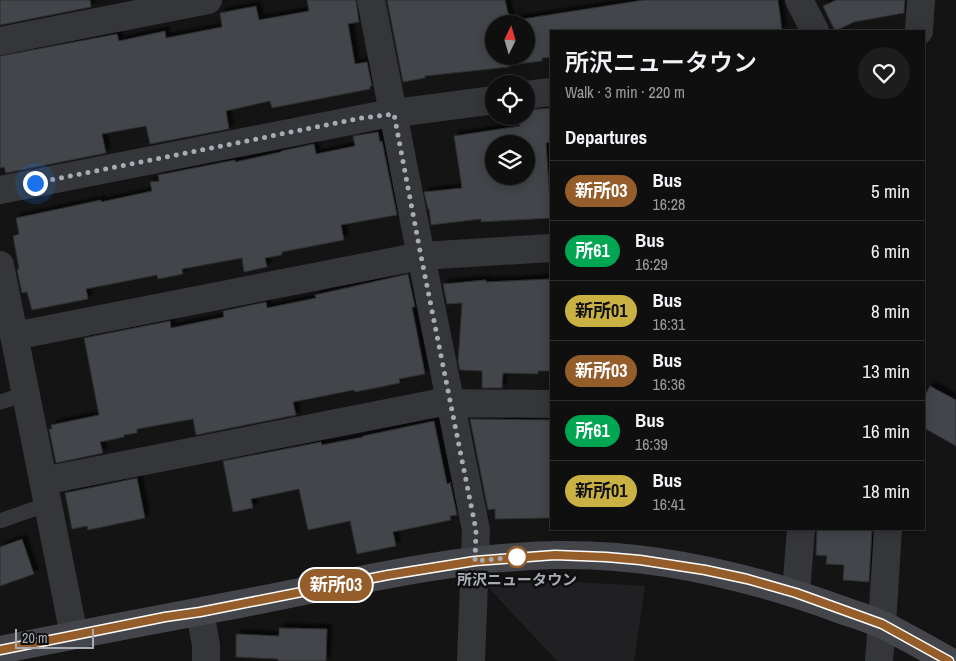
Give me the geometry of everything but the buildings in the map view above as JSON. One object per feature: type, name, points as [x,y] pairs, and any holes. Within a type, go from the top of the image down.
[{"type":"street","points":[[0,41],[208,0]]},
{"type":"street","points":[[371,0],[476,530],[471,661]]},
{"type":"street","points":[[799,0],[814,30]]},
{"type":"street","points":[[919,30],[921,0]]},
{"type":"street","points":[[535,94],[550,92]]},
{"type":"street","points":[[0,190],[381,115],[485,101]]},
{"type":"street","points":[[14,336],[421,256],[550,248]]},
{"type":"street","points":[[1,278],[74,635]]},
{"type":"street","points":[[45,492],[428,405],[451,403],[550,404]]},
{"type":"street","points":[[796,593],[801,530]]},
{"type":"street","points":[[879,661],[888,530]]},
{"type":"street","points":[[0,650],[370,578],[475,561],[555,555],[640,560],[747,579],[796,593],[882,624],[949,661]]},
{"type":"street","points":[[200,612],[206,645],[206,661]]},
{"type":"lane","points":[[0,402],[26,394]]},
{"type":"lane","points":[[0,521],[45,492]]},
{"type":"shaded area","points":[[532,582],[576,582],[645,586],[634,661],[557,661],[487,586]]},
{"type":"bus line","name":"新所03","points":[[0,650],[426,568],[497,559],[579,555],[640,560],[690,567],[747,579],[796,593],[882,624],[949,661]]},
{"type":"place","name":"所沢ニュータウン","points":[[517,557]]},
{"type":"route","points":[[35,183],[362,118],[394,114],[476,530],[475,561],[517,557]]}]
